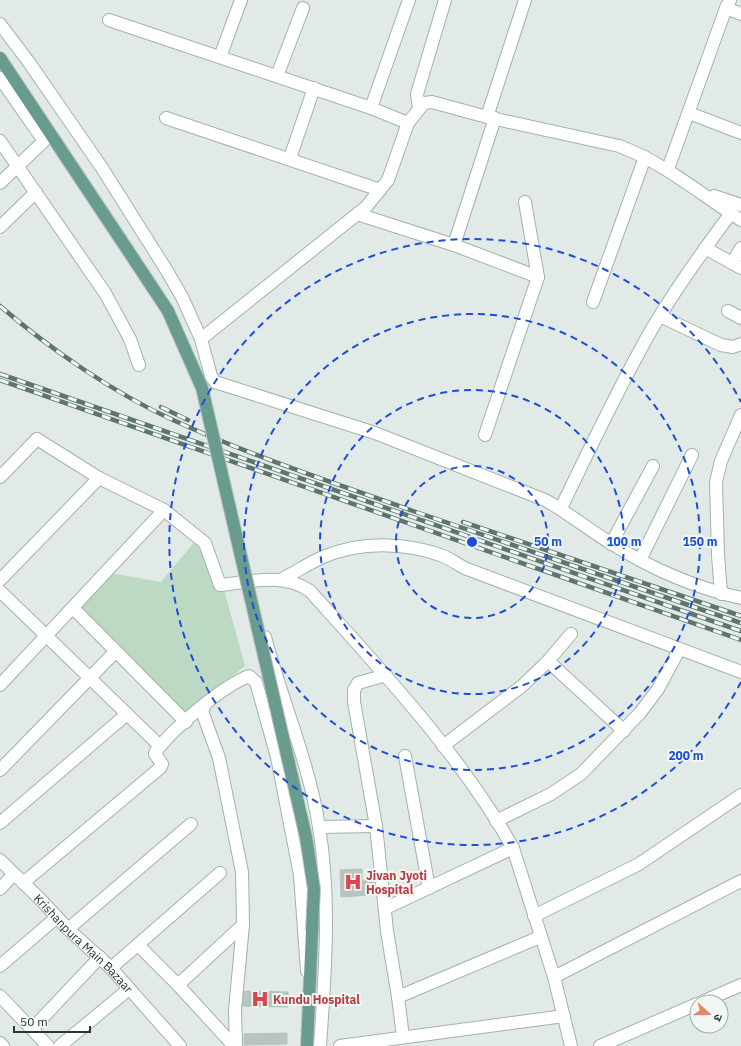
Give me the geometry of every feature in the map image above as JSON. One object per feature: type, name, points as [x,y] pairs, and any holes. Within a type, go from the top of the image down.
[{"type":"main road","points":[[0,58],[168,311],[202,388],[306,837],[314,889],[307,1046]]},
{"type":"street","points":[[220,57],[241,0]]},
{"type":"street","points":[[371,108],[409,0]]},
{"type":"street","points":[[419,109],[417,94],[445,0]]},
{"type":"street","points":[[454,245],[525,0]]},
{"type":"street","points":[[668,170],[728,4],[741,14]]},
{"type":"street","points":[[277,76],[303,8]]},
{"type":"street","points":[[109,20],[314,88],[408,123]]},
{"type":"street","points":[[0,24],[28,61],[102,168],[167,271],[182,297],[201,339],[211,376],[215,382],[375,433],[545,500],[561,508],[611,544],[640,560],[675,576],[721,594],[741,598]]},
{"type":"street","points":[[0,78],[44,141],[0,183]]},
{"type":"street","points":[[290,158],[314,88]]},
{"type":"street","points":[[201,339],[366,207],[388,180],[408,123],[424,103],[432,102],[619,146],[645,156],[736,216],[705,248],[660,316],[615,397],[561,508]]},
{"type":"street","points":[[689,113],[741,133]]},
{"type":"street","points":[[166,118],[290,158],[380,190]]},
{"type":"street","points":[[0,141],[105,293],[130,339],[139,365]]},
{"type":"street","points":[[594,302],[645,156]]},
{"type":"street","points":[[699,191],[741,206]]},
{"type":"street","points":[[0,227],[36,192]]},
{"type":"street","points":[[485,435],[538,277],[526,202]]},
{"type":"street","points":[[357,214],[454,245],[538,277]]},
{"type":"street","points":[[705,248],[737,266],[741,248]]},
{"type":"street","points":[[728,311],[741,318]]},
{"type":"street","points":[[660,316],[721,345],[733,347],[741,344]]},
{"type":"street","points":[[721,594],[718,555],[716,482],[721,461],[741,415]]},
{"type":"street","points":[[0,477],[38,439],[99,478],[164,510],[204,543],[220,585],[282,579],[300,584],[310,591],[386,675],[443,746],[496,821],[513,848],[554,977],[571,1046]]},
{"type":"street","points":[[640,560],[692,455]]},
{"type":"street","points":[[611,544],[653,466]]},
{"type":"street","points":[[0,580],[99,478]]},
{"type":"street","points":[[0,685],[164,510]]},
{"type":"street","points":[[282,579],[317,560],[332,554],[380,545],[401,545],[444,556],[467,569],[741,672]]},
{"type":"street","points":[[251,582],[272,661],[304,762],[319,827],[326,884],[325,951],[320,1046]]},
{"type":"street","points":[[0,591],[160,746]]},
{"type":"street","points":[[73,608],[186,722]]},
{"type":"street","points":[[443,746],[508,698],[548,661],[571,634]]},
{"type":"street","points":[[496,821],[551,794],[568,783],[593,763],[624,730],[658,689],[680,650]]},
{"type":"street","points":[[0,770],[116,651]]},
{"type":"street","points":[[548,661],[624,730]]},
{"type":"street","points":[[386,675],[358,683],[354,690],[354,702],[376,826],[386,908],[387,931],[403,1037]]},
{"type":"street","points":[[23,883],[162,766],[155,754],[160,746],[205,704],[236,682],[249,676],[256,682],[277,757],[300,875],[304,950],[310,989]]},
{"type":"street","points":[[205,704],[202,711],[219,758],[242,872],[243,925],[235,1010],[235,1046]]},
{"type":"street","points":[[0,823],[127,714]]},
{"type":"street","points":[[405,756],[429,888]]},
{"type":"street","points":[[534,916],[639,864],[741,795]]},
{"type":"street","points":[[68,929],[190,824]]},
{"type":"street","points":[[319,827],[376,826]]},
{"type":"street","points":[[386,908],[513,848]]},
{"type":"street","name":"Krishanpura Main Bazaar","points":[[0,860],[68,929],[111,968],[180,1046]]},
{"type":"street","points":[[111,968],[220,873]]},
{"type":"street","points":[[0,889],[14,874]]},
{"type":"street","points":[[554,977],[741,881]]},
{"type":"street","points":[[0,966],[57,917]]},
{"type":"street","points":[[178,985],[243,925]]},
{"type":"street","points":[[398,997],[540,936]]},
{"type":"street","points":[[138,945],[235,1046]]},
{"type":"street","points":[[32,1029],[100,957]]},
{"type":"street","points":[[720,994],[741,985]]},
{"type":"street","points":[[60,1046],[129,989]]},
{"type":"street","points":[[0,996],[48,1046]]},
{"type":"street","points":[[600,1046],[623,1042],[689,1008]]},
{"type":"street","points":[[340,1046],[564,1016]]},
{"type":"green space","points":[[197,539],[213,550],[245,666],[183,714],[79,606],[110,573],[161,582]]},
{"type":"building","points":[[362,869],[362,881],[388,880],[388,894],[341,897],[340,870]]},
{"type":"building","points":[[238,991],[288,992],[288,1007],[237,1006]]},
{"type":"building","points":[[287,1033],[287,1044],[244,1045],[244,1034]]},
{"type":"railway","points":[[0,306],[61,354],[83,369],[128,397],[202,433],[322,479],[741,623]]},
{"type":"railway","points":[[0,374],[741,631]]},
{"type":"railway","points":[[0,380],[741,640]]},
{"type":"railway","points":[[161,407],[188,420]]},
{"type":"railway","points":[[463,522],[741,616]]},
{"type":"place","name":"Jivan Jyoti Hospital","points":[[353,882]]},
{"type":"place","name":"Kundu Hospital","points":[[260,999]]}]
